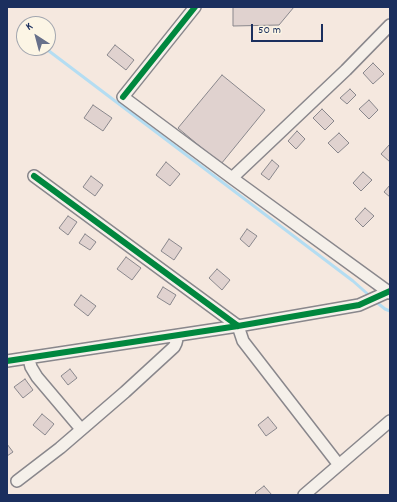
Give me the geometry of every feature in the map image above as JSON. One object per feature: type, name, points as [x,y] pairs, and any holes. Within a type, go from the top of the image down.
[{"type":"street","points":[[195,7],[123,97],[389,292]]},
{"type":"street","points":[[232,178],[346,70],[390,25]]},
{"type":"street","points":[[34,176],[238,326],[243,341],[339,465]]},
{"type":"street","points":[[7,362],[238,326],[359,305],[389,292]]},
{"type":"street","points":[[17,481],[60,448],[125,392],[174,347],[178,339],[178,335]]},
{"type":"street","points":[[29,359],[31,367],[37,377],[81,429]]},
{"type":"street","points":[[304,495],[390,421]]},
{"type":"building","points":[[233,7],[294,7],[279,25],[233,26]]},
{"type":"building","points":[[115,45],[134,60],[126,70],[107,55]]},
{"type":"building","points":[[373,63],[384,74],[373,84],[363,73]]},
{"type":"building","points":[[222,75],[265,110],[221,164],[178,128]]},
{"type":"building","points":[[350,89],[356,95],[347,104],[340,98]]},
{"type":"building","points":[[369,100],[378,110],[369,119],[359,109]]},
{"type":"building","points":[[93,105],[112,118],[103,131],[84,118]]},
{"type":"building","points":[[322,109],[334,121],[325,130],[313,118]]},
{"type":"building","points":[[297,131],[305,139],[296,149],[288,141]]},
{"type":"building","points":[[339,133],[349,143],[338,153],[328,143]]},
{"type":"building","points":[[390,144],[390,162],[381,154]]},
{"type":"building","points":[[272,160],[279,166],[269,180],[261,174]]},
{"type":"building","points":[[166,162],[180,174],[170,186],[156,175]]},
{"type":"building","points":[[363,172],[372,180],[361,191],[353,183]]},
{"type":"building","points":[[91,176],[103,185],[95,196],[83,187]]},
{"type":"building","points":[[390,185],[390,197],[384,192]]},
{"type":"building","points":[[365,208],[374,216],[363,227],[355,219]]},
{"type":"building","points":[[68,216],[77,222],[68,235],[59,228]]},
{"type":"building","points":[[247,229],[257,236],[249,247],[240,239]]},
{"type":"building","points":[[85,234],[96,242],[90,250],[79,243]]},
{"type":"building","points":[[169,239],[182,248],[174,260],[161,251]]},
{"type":"building","points":[[126,257],[141,268],[132,280],[117,269]]},
{"type":"building","points":[[217,269],[230,280],[222,290],[209,278]]},
{"type":"building","points":[[163,287],[176,295],[170,305],[157,297]]},
{"type":"building","points":[[81,295],[96,306],[88,316],[74,305]]},
{"type":"building","points":[[70,369],[77,378],[68,385],[61,376]]},
{"type":"building","points":[[25,379],[33,390],[23,398],[14,387]]},
{"type":"building","points":[[42,414],[54,424],[45,435],[33,425]]},
{"type":"building","points":[[268,417],[277,428],[266,436],[258,425]]},
{"type":"building","points":[[7,444],[13,452],[7,456]]},
{"type":"building","points":[[264,486],[272,495],[257,495],[255,493]]},
{"type":"waterway","points":[[56,56],[353,281],[371,297]]},
{"type":"waterway","points":[[375,301],[390,311]]},
{"type":"cycle path","points":[[123,97],[195,7]]},
{"type":"cycle path","points":[[34,176],[238,326]]},
{"type":"cycle path","points":[[7,361],[238,326],[359,305],[390,291]]}]
